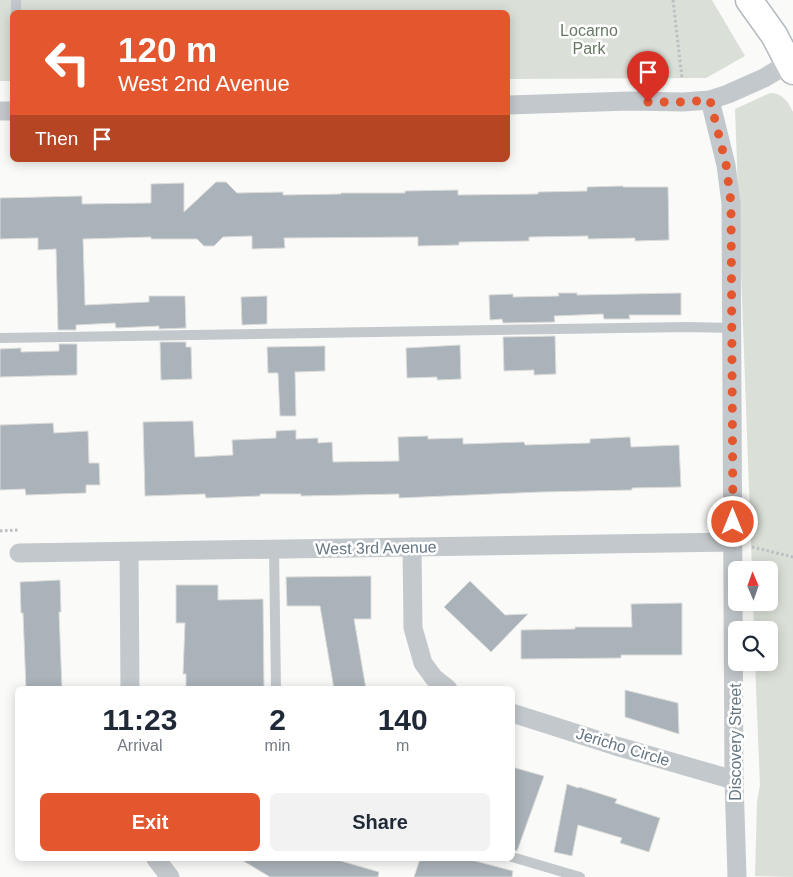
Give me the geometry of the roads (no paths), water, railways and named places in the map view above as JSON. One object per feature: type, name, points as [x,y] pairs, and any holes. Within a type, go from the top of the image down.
[{"type":"street","points":[[510,105],[710,100],[791,67],[774,35],[749,0]]},
{"type":"street","name":"Discovery Street","points":[[710,100],[726,164],[731,203],[734,780],[737,877]]},
{"type":"street","name":"West 3rd Avenue","points":[[19,553],[733,542]]},
{"type":"street","points":[[412,547],[413,628],[423,663],[434,678],[444,686]]},
{"type":"street","points":[[129,552],[130,686]]},
{"type":"street","name":"Jericho Circle","points":[[515,714],[616,746],[734,780]]},
{"type":"street","points":[[158,861],[170,877]]},
{"type":"lane","points":[[0,338],[732,328]]},
{"type":"lane","points":[[274,549],[276,686]]},
{"type":"lane","points":[[515,858],[580,877]]},
{"type":"park label","name":"Locarno Park","points":[[589,39]]}]
